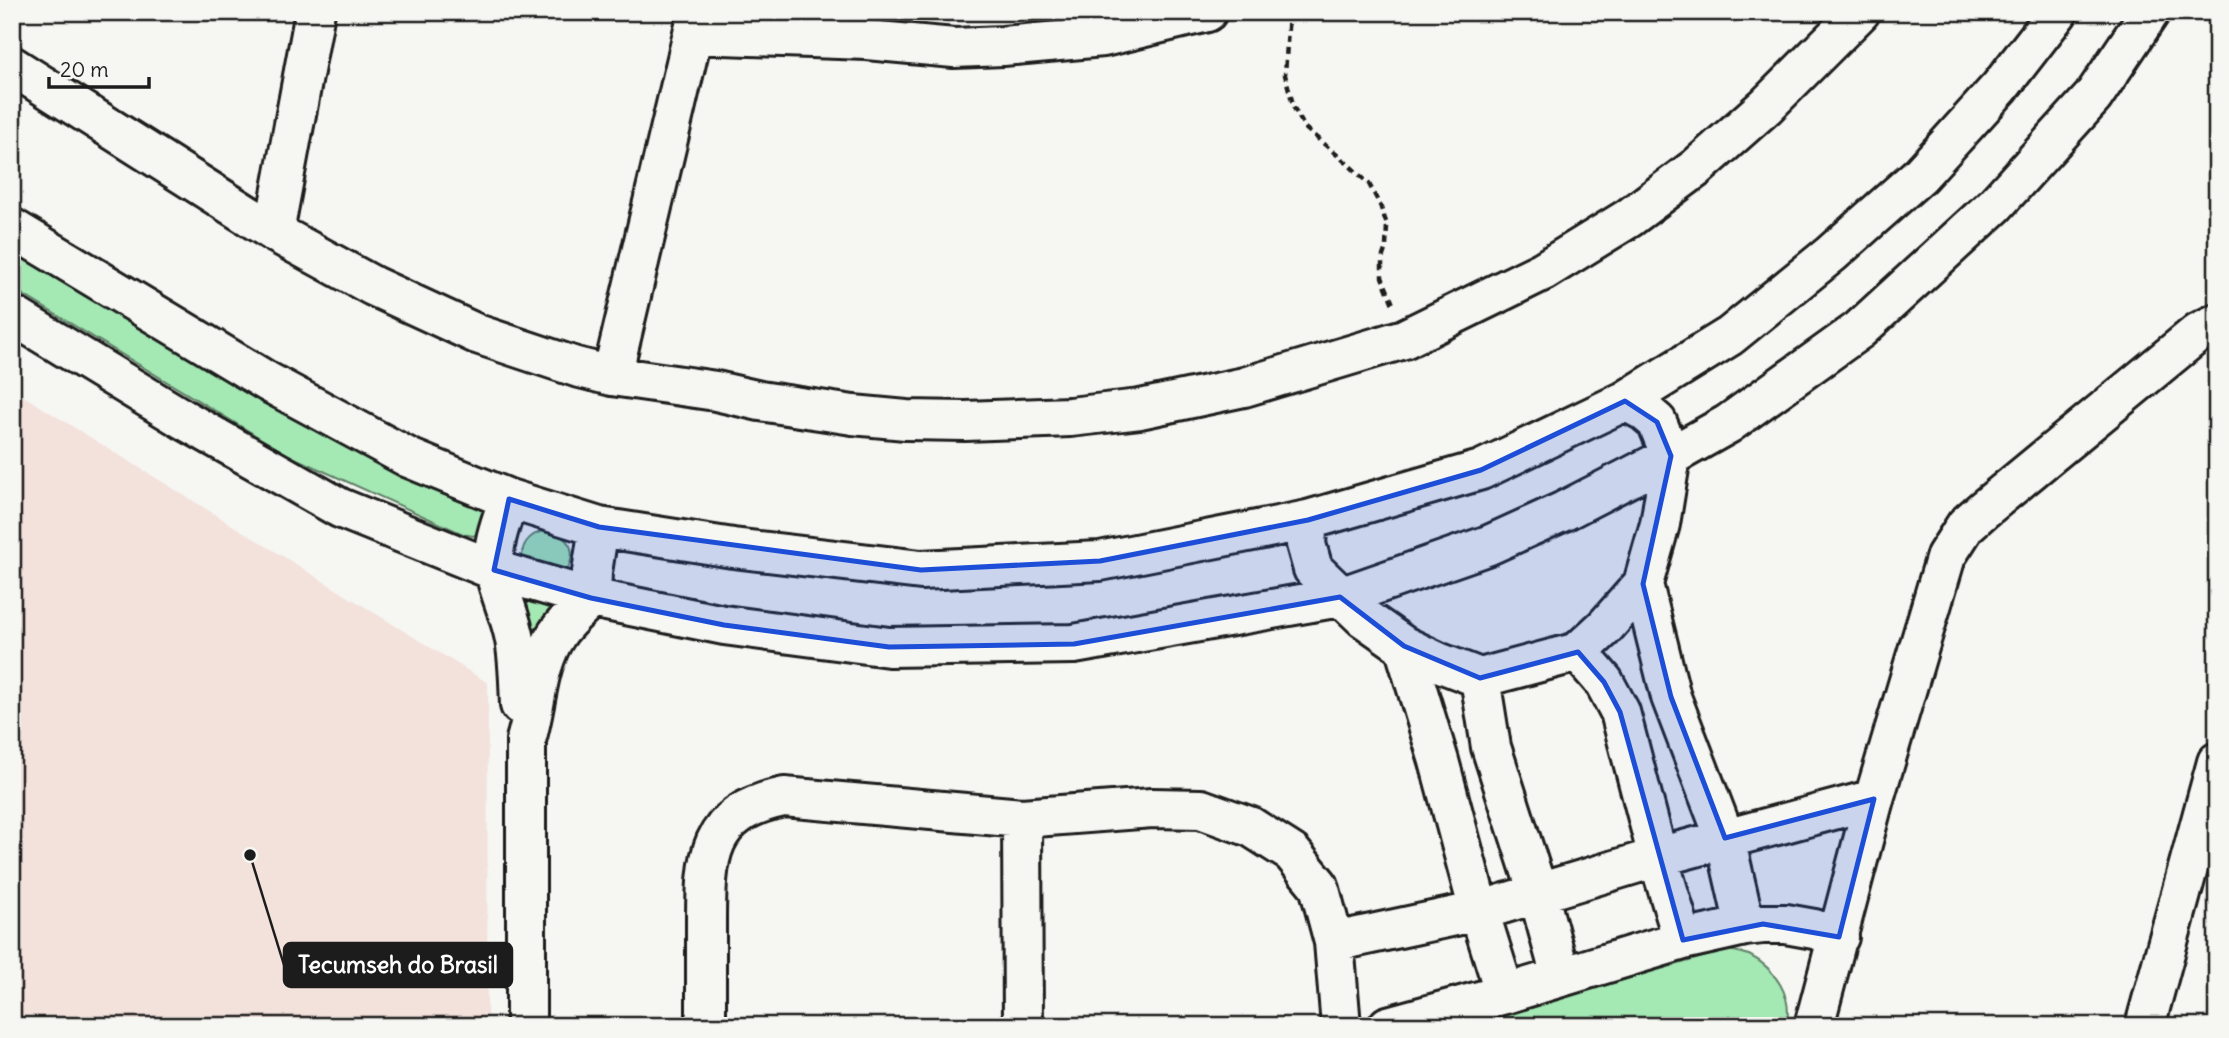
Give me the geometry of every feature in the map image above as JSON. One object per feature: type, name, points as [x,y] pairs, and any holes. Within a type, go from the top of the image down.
[{"type":"street","points":[[274,232],[315,12]]},
{"type":"street","points":[[612,376],[696,23],[954,48],[1103,37],[1207,12]]},
{"type":"street","points":[[12,66],[274,232],[373,286],[477,334],[576,368],[612,376],[716,391],[808,409],[867,416],[965,421],[1070,417],[1140,409],[1244,387],[1404,339],[1543,271],[1629,218],[1696,168],[1766,106],[1860,12]]},
{"type":"street","points":[[12,228],[268,382],[408,458],[509,499],[600,527],[733,548],[921,570],[1100,561],[1308,520],[1481,470],[1625,401],[1730,336],[1831,254],[1920,175],[2000,87],[2058,12]]},
{"type":"street","points":[[12,315],[183,419],[341,508],[494,569],[592,598],[724,625],[889,647],[1074,644],[1340,597],[1489,545],[1564,511],[1728,424],[1859,330],[1995,205],[2093,97],[2150,12]]},
{"type":"street","points":[[1814,1026],[1874,799],[1947,556],[1956,539],[1966,525],[1993,501],[2199,332],[2217,323]]},
{"type":"street","points":[[1308,520],[1306,544],[1312,569],[1364,618],[1404,646],[1438,663],[1480,678],[1578,652],[1604,628],[1643,584],[1660,524],[1671,456],[1657,422],[1625,401]]},
{"type":"street","points":[[509,499],[496,541],[494,569],[515,637],[519,664],[521,724],[526,740]]},
{"type":"street","points":[[526,1026],[526,740],[541,672],[551,644],[558,631],[592,598],[592,572],[600,527]]},
{"type":"street","points":[[1643,584],[1671,697],[1726,838],[1745,926]]},
{"type":"street","points":[[1404,646],[1504,994]]},
{"type":"street","points":[[1578,652],[1604,682],[1620,712],[1683,940]]},
{"type":"street","points":[[1480,678],[1492,747],[1538,893],[1561,977]]},
{"type":"street","points":[[2145,1026],[2217,762]]},
{"type":"street","points":[[706,1026],[706,870],[710,853],[716,838],[730,821],[743,811],[760,802],[784,797],[1022,818],[1152,808],[1201,809],[1251,827],[1292,853],[1319,886],[1335,942],[1341,1026]]},
{"type":"street","points":[[1335,942],[1479,911],[1658,857],[1874,799]]},
{"type":"street","points":[[1022,818],[1023,1026]]},
{"type":"street","points":[[1388,1026],[1683,940],[1745,926],[1786,924],[1839,937]]},
{"type":"path","points":[[1289,12],[1285,75],[1294,108],[1305,128],[1349,164],[1368,184],[1380,205],[1387,225],[1382,277],[1404,339]]},
{"type":"highlighted area","points":[[1625,401],[1657,422],[1671,456],[1643,584],[1671,697],[1725,838],[1874,799],[1839,937],[1763,924],[1683,940],[1620,712],[1604,682],[1578,652],[1480,678],[1404,646],[1340,597],[1074,644],[889,647],[724,625],[591,598],[494,570],[509,499],[599,527],[921,570],[1100,561],[1308,520],[1481,470]]},
{"type":"shaded area","points":[[12,389],[488,683],[487,1026],[12,1026]]},
{"type":"green space","points":[[12,250],[206,368],[411,477],[479,505],[487,514],[483,530],[473,536],[463,534],[288,455],[12,288]]},
{"type":"green space","points":[[547,530],[561,536],[570,545],[572,557],[566,572],[523,565],[522,552],[526,542],[535,534]]},
{"type":"green space","points":[[521,594],[552,605],[537,652]]},
{"type":"green space","points":[[1727,950],[1749,955],[1774,976],[1785,994],[1788,1015],[1786,1026],[1463,1026]]},
{"type":"place","name":"Tecumseh do Brasil","points":[[250,855]]}]
